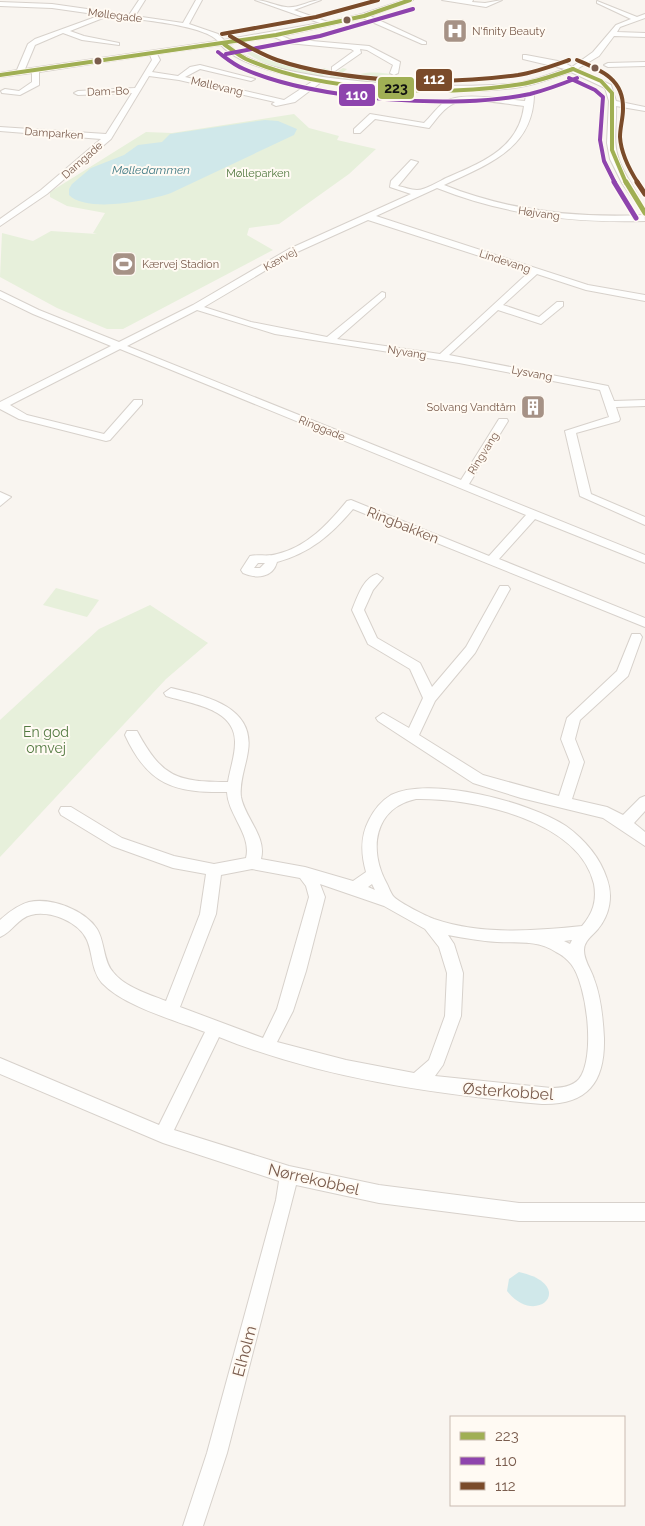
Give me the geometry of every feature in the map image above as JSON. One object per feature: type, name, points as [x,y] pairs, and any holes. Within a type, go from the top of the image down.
[{"type":"street","points":[[130,18],[142,0]]},
{"type":"street","points":[[185,25],[199,0]]},
{"type":"street","points":[[258,0],[328,24]]},
{"type":"street","points":[[288,10],[318,0]]},
{"type":"street","points":[[0,75],[276,35],[364,16],[410,0]]},
{"type":"street","points":[[446,0],[486,6],[499,0]]},
{"type":"street","points":[[599,2],[635,18],[645,16]]},
{"type":"street","name":"Møllegade","points":[[0,4],[52,6],[185,25],[216,35],[224,44],[246,60],[278,72],[326,80],[458,89],[520,85],[573,69],[596,54],[611,34],[624,23],[635,18]]},
{"type":"street","points":[[20,72],[32,44],[106,15]]},
{"type":"street","points":[[364,16],[424,43]]},
{"type":"street","points":[[64,31],[82,38],[117,44]]},
{"type":"street","points":[[611,34],[645,35]]},
{"type":"street","points":[[276,35],[288,41],[369,48],[397,64],[394,74]]},
{"type":"street","points":[[335,69],[354,56],[358,51],[354,48]]},
{"type":"street","name":"Damgade","points":[[0,223],[44,192],[108,138],[156,60],[153,53]]},
{"type":"street","points":[[526,57],[553,62],[573,69],[608,87],[614,103],[610,128],[612,154],[645,213]]},
{"type":"street","points":[[608,65],[645,64]]},
{"type":"street","points":[[179,78],[200,67],[252,79]]},
{"type":"street","points":[[5,91],[20,93],[36,83],[35,70]]},
{"type":"street","name":"Møllevang","points":[[148,74],[179,78],[285,102]]},
{"type":"street","points":[[270,105],[292,100],[316,82]]},
{"type":"street","name":"Dam-Bo","points":[[78,93],[138,90]]},
{"type":"street","name":"Kærvej","points":[[1,406],[196,307],[292,252],[366,216],[486,163],[511,145],[525,124],[530,100],[461,100],[447,104],[426,126],[373,116],[357,131]]},
{"type":"street","points":[[614,103],[645,109]]},
{"type":"street","name":"Damparken","points":[[0,129],[108,138]]},
{"type":"street","points":[[414,162],[394,183],[394,187],[418,193]]},
{"type":"street","name":"Højvang","points":[[437,185],[482,202],[532,213],[586,218],[645,218]]},
{"type":"street","name":"Lindevang","points":[[366,216],[586,287],[645,298]]},
{"type":"street","name":"Nyvang","points":[[196,307],[246,325],[442,357],[534,271]]},
{"type":"street","name":"Ringgade","points":[[0,294],[36,312],[645,559]]},
{"type":"street","points":[[329,340],[382,295]]},
{"type":"street","points":[[496,306],[541,321],[560,304]]},
{"type":"street","name":"Lysvang","points":[[442,357],[604,388],[611,404]]},
{"type":"street","name":"Kærvej","points":[[1,406],[25,418],[106,438],[138,402]]},
{"type":"street","points":[[645,403],[611,404],[615,420],[570,431],[586,496],[645,521]]},
{"type":"street","name":"Ringvang","points":[[463,485],[503,421]]},
{"type":"street","points":[[0,496],[5,497],[0,502]]},
{"type":"street","name":"Ringbakken","points":[[272,560],[315,542],[329,531],[351,504],[645,623]]},
{"type":"street","points":[[492,560],[533,514]]},
{"type":"street","points":[[377,578],[368,588],[358,610],[372,641],[415,666],[430,698]]},
{"type":"street","points":[[412,736],[430,698],[471,650],[504,589]]},
{"type":"street","points":[[564,802],[577,762],[568,739],[574,718],[623,672],[636,637]]},
{"type":"street","points":[[171,692],[219,707],[239,726],[241,743],[232,786],[240,817],[255,844],[255,856],[252,863]]},
{"type":"street","points":[[383,718],[478,779],[521,793],[608,813],[625,823],[645,840]]},
{"type":"street","points":[[132,735],[139,754],[161,774],[189,785],[206,787],[232,786]]},
{"type":"street","points":[[389,902],[374,874],[368,854],[370,836],[384,808],[398,798],[412,794],[428,794],[473,799],[535,816],[555,827],[582,849],[602,883],[604,898],[596,921],[582,932],[578,944],[577,959]]},
{"type":"street","points":[[625,823],[645,802]]},
{"type":"street","name":"Østerkobbel","points":[[66,811],[98,833],[141,852],[192,867],[214,870],[252,863],[305,873],[355,888],[389,902],[430,924],[458,932],[543,938],[582,932]]},
{"type":"street","points":[[170,1011],[208,914],[214,870]]},
{"type":"street","points":[[305,873],[313,884],[317,897]]},
{"type":"street","points":[[355,888],[374,874]]},
{"type":"street","points":[[266,1048],[285,1010],[298,972],[317,897],[325,889],[339,882]]},
{"type":"street","name":"Østerkobbel","points":[[0,930],[20,913],[35,907],[54,910],[71,917],[83,923],[92,936],[101,970],[108,979],[123,989],[170,1011],[266,1048],[366,1073],[447,1086],[541,1095],[565,1095],[578,1091],[588,1081],[596,1035],[594,1006],[587,978],[577,959],[562,947],[543,938]]},
{"type":"street","name":"Østerkobbel","points":[[417,1081],[435,1064],[453,1016],[455,995],[455,973],[446,944],[430,924]]},
{"type":"street","points":[[446,944],[458,932]]},
{"type":"street","points":[[163,1135],[215,1029]]},
{"type":"street","name":"Østerkobbel","points":[[435,1064],[447,1086]]},
{"type":"street","name":"Nørrekobbel","points":[[0,1066],[163,1135],[289,1175],[379,1194],[519,1212],[645,1212]]},
{"type":"street","name":"Elholm","points":[[193,1526],[217,1453],[285,1200],[289,1175]]},
{"type":"green space","points":[[247,49],[264,58],[292,66],[320,72],[324,68],[329,70],[323,76],[269,65],[242,50]]},
{"type":"green space","points":[[343,68],[347,69],[338,77],[350,79],[361,74],[380,73],[402,75],[414,83],[385,84],[329,77]]},
{"type":"green space","name":"Mølleparken","points":[[294,114],[309,128],[339,136],[337,140],[376,149],[349,174],[279,224],[249,228],[247,235],[273,250],[123,329],[107,329],[57,308],[0,277],[2,233],[33,241],[51,231],[97,234],[93,233],[105,213],[67,206],[50,197],[50,192],[146,132],[172,133]]},
{"type":"green space","points":[[56,588],[99,600],[87,617],[43,605]]},
{"type":"green space","name":"En god omvej","points":[[150,605],[208,643],[166,679],[0,857],[0,720],[99,629]]},
{"type":"water","name":"Mølledammen","points":[[265,120],[278,121],[297,129],[294,135],[171,193],[118,204],[89,203],[69,195],[69,189],[72,184],[91,168],[124,155],[138,145],[162,142],[170,134]]},
{"type":"water","points":[[519,1272],[537,1278],[546,1286],[549,1294],[546,1301],[540,1305],[530,1306],[519,1302],[507,1291],[509,1279]]},
{"type":"transit line","name":"112","points":[[222,34],[316,17],[378,0]]},
{"type":"transit line","name":"223","points":[[0,75],[276,35],[364,16],[410,0]]},
{"type":"transit line","name":"110","points":[[226,54],[320,36],[413,9]]},
{"type":"transit line","name":"112","points":[[230,36],[252,50],[277,60],[309,68],[382,78],[421,80],[490,78],[518,75],[551,67],[569,60]]},
{"type":"transit line","name":"223","points":[[224,44],[247,59],[278,70],[311,78],[384,88],[422,90],[492,88],[528,83],[573,69]]},
{"type":"transit line","name":"110","points":[[218,52],[241,67],[272,79],[305,88],[381,98],[457,100],[522,95],[557,86],[577,78]]},
{"type":"transit line","name":"112","points":[[577,60],[610,76],[620,89],[623,97],[620,130],[621,146],[629,168],[645,194]]},
{"type":"transit line","name":"223","points":[[573,69],[601,81],[612,93],[612,150],[623,178],[645,213]]},
{"type":"transit line","name":"110","points":[[569,78],[595,90],[603,97],[604,108],[600,140],[604,161],[636,218]]},
{"type":"place","name":"N'finity Beauty","points":[[455,31]]},
{"type":"place","name":"Kærvej Stadion","points":[[124,264]]},
{"type":"place","name":"Solvang Vandtårn","points":[[533,407]]}]
